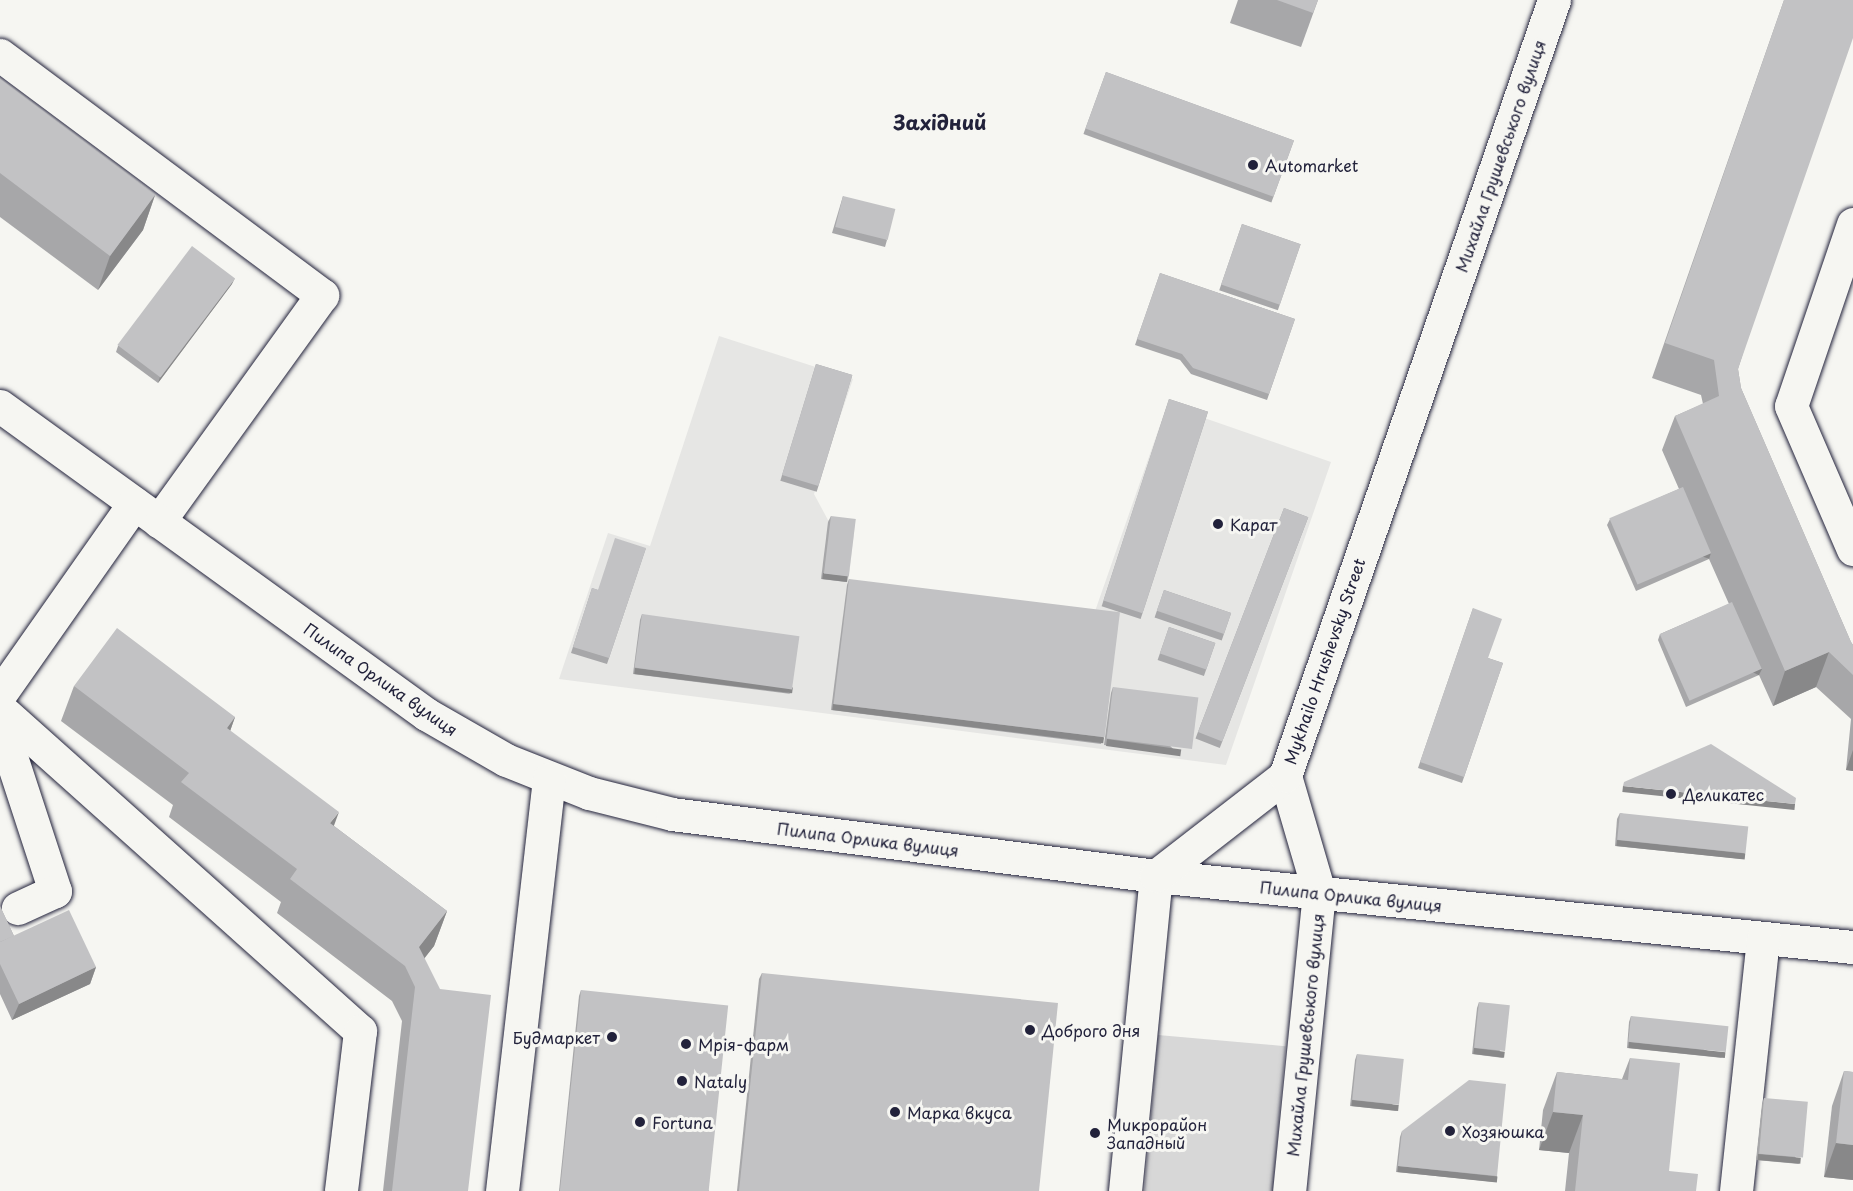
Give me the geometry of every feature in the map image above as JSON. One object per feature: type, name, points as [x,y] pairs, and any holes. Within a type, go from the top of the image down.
[{"type":"street","name":"Михайла Грушевського вулиця","points":[[1289,1191],[1319,892],[1285,776],[1554,0]]},
{"type":"street","points":[[0,55],[322,295],[0,694]]},
{"type":"street","points":[[1853,224],[1791,406],[1853,549]]},
{"type":"street","name":"Пилипа Орлика вулиця","points":[[0,406],[426,714],[506,760],[549,779],[672,814],[1156,876],[1853,947]]},
{"type":"street","points":[[0,709],[360,1031],[341,1191]]},
{"type":"street","points":[[0,723],[55,891],[18,908]]},
{"type":"street","name":"Mykhailo Hrushevsky Street","points":[[1156,876],[1285,776]]},
{"type":"street","points":[[502,1191],[549,779]]},
{"type":"street","points":[[1125,1191],[1156,876]]},
{"type":"street","points":[[1736,1191],[1762,938]]},
{"type":"shaded area","points":[[719,336],[853,379],[814,494],[828,520],[855,523],[848,585],[1093,617],[1167,405],[1331,462],[1226,765],[559,679],[608,533],[650,546]]},
{"type":"shaded area","points":[[1158,1035],[1286,1046],[1273,1191],[1144,1191]]},
{"type":"building","points":[[1277,0],[1318,0],[1313,13]]},
{"type":"building","points":[[1784,0],[1853,0],[1853,38],[1738,369],[1741,388],[1853,645],[1853,675],[1829,652],[1785,671],[1675,416],[1719,396],[1714,360],[1665,343]]},
{"type":"building","points":[[1106,72],[1294,140],[1273,197],[1085,128]]},
{"type":"building","points":[[0,79],[155,195],[110,256],[0,173]]},
{"type":"building","points":[[843,196],[895,209],[888,240],[835,227]]},
{"type":"building","points":[[1242,224],[1301,244],[1280,305],[1221,285]]},
{"type":"building","points":[[192,246],[235,278],[161,378],[117,345]]},
{"type":"building","points":[[1160,273],[1295,319],[1269,394],[1193,368],[1182,354],[1137,339]]},
{"type":"building","points":[[816,364],[852,375],[818,486],[782,475]]},
{"type":"building","points":[[1169,399],[1208,412],[1142,613],[1103,601]]},
{"type":"building","points":[[1683,487],[1711,553],[1637,585],[1609,518]]},
{"type":"building","points":[[1284,508],[1308,517],[1222,741],[1198,732]]},
{"type":"building","points":[[831,516],[856,519],[849,577],[824,574]]},
{"type":"building","points":[[615,538],[646,548],[609,658],[573,647],[592,588],[598,590]]},
{"type":"building","points":[[849,579],[1120,612],[1105,737],[834,704]]},
{"type":"building","points":[[1164,590],[1231,613],[1224,634],[1157,611]]},
{"type":"building","points":[[1732,602],[1762,669],[1690,701],[1660,634]]},
{"type":"building","points":[[1473,608],[1502,619],[1488,658],[1503,663],[1464,777],[1420,762]]},
{"type":"building","points":[[642,614],[799,636],[792,690],[634,667]]},
{"type":"building","points":[[1169,627],[1215,643],[1206,669],[1160,653]]},
{"type":"building","points":[[117,628],[235,717],[227,728],[339,812],[330,823],[447,911],[419,947],[440,989],[491,995],[468,1191],[392,1191],[415,987],[405,966],[290,879],[297,869],[181,782],[189,773],[74,686]]},
{"type":"building","points":[[1113,687],[1198,697],[1192,749],[1107,739]]},
{"type":"building","points":[[1711,744],[1796,798],[1795,804],[1623,786],[1624,782]]},
{"type":"building","points":[[1620,813],[1748,826],[1745,853],[1617,840]]},
{"type":"building","points":[[0,906],[14,936],[0,942]]},
{"type":"building","points":[[69,910],[96,967],[19,1004],[0,964],[0,942]]},
{"type":"building","points":[[762,973],[1058,1003],[1039,1191],[739,1191]]},
{"type":"building","points":[[581,990],[728,1005],[709,1191],[560,1191]]},
{"type":"building","points":[[1479,1002],[1510,1005],[1505,1051],[1474,1048]]},
{"type":"building","points":[[1631,1016],[1728,1026],[1726,1052],[1628,1042]]},
{"type":"building","points":[[1357,1054],[1404,1059],[1399,1105],[1352,1100]]},
{"type":"building","points":[[1630,1058],[1680,1063],[1669,1171],[1698,1174],[1696,1191],[1575,1191],[1583,1115],[1553,1112],[1557,1072],[1628,1080]]},
{"type":"building","points":[[1844,1071],[1853,1072],[1853,1145],[1836,1143]]},
{"type":"building","points":[[1469,1080],[1506,1084],[1497,1176],[1398,1166],[1402,1131]]},
{"type":"building","points":[[1764,1098],[1808,1102],[1803,1158],[1759,1154]]},
{"type":"place","name":"Automarket","points":[[1253,165]]},
{"type":"place","name":"Карат","points":[[1218,524]]},
{"type":"place","name":"Деликатес","points":[[1671,794]]},
{"type":"place","name":"Доброго дня","points":[[1030,1030]]},
{"type":"place","name":"Будмаркет","points":[[612,1037]]},
{"type":"place","name":"Мрія-фарм","points":[[686,1044]]},
{"type":"place","name":"Nataly","points":[[682,1081]]},
{"type":"place","name":"Марка вкуса","points":[[895,1112]]},
{"type":"place","name":"Fortuna","points":[[640,1122]]},
{"type":"place","name":"Хозяюшка","points":[[1450,1131]]},
{"type":"place","name":"Микрорайон Западный","points":[[1095,1133]]},
{"type":"district","name":"Західний","points":[[940,122]]}]
